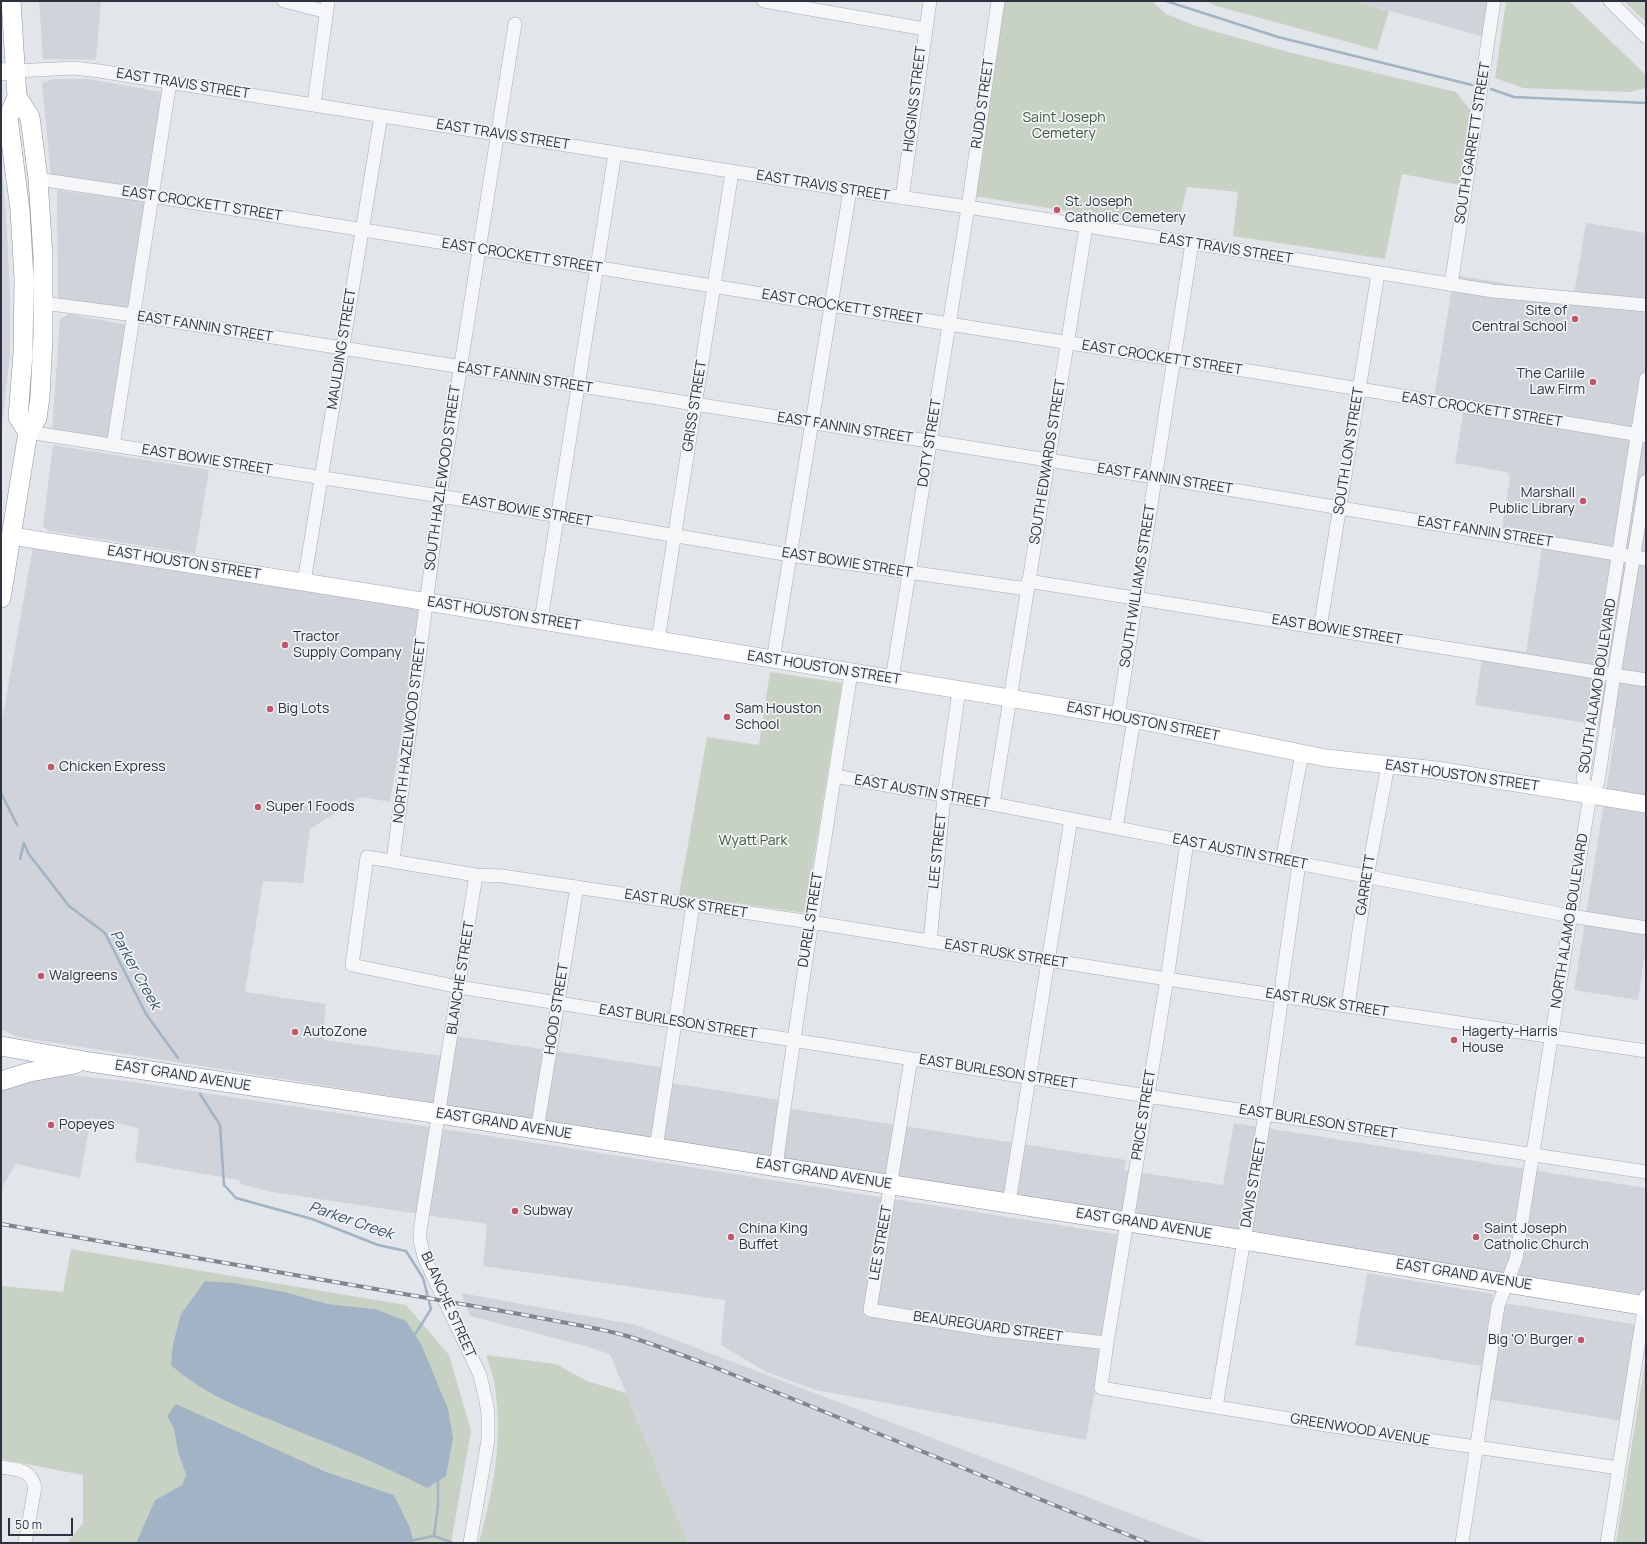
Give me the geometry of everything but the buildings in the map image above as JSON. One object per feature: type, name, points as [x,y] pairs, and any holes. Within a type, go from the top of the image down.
[{"type":"highway","points":[[1,598],[7,535],[28,432],[38,418],[42,368],[43,256],[38,179],[30,117],[17,97],[8,72],[12,1]]},
{"type":"highway","points":[[17,97],[8,118],[20,210],[24,299],[23,354],[18,417],[28,432]]},
{"type":"highway","points":[[1,1034],[41,1054]]},
{"type":"highway","name":"EAST GRAND AVENUE","points":[[1,1046],[90,1062],[440,1114],[1508,1282],[1646,1302]]},
{"type":"highway","points":[[1,1081],[30,1072],[90,1062]]},
{"type":"main road","name":"EAST HOUSTON STREET","points":[[7,535],[541,620],[851,673],[1118,716],[1339,760],[1436,770],[1646,804]]},
{"type":"street","points":[[284,1],[327,6],[314,104]]},
{"type":"street","points":[[764,1],[925,29]]},
{"type":"street","name":"HIGGINS STREET","points":[[902,198],[930,1]]},
{"type":"street","name":"RUDD STREET","points":[[968,207],[998,1]]},
{"type":"street","name":"SOUTH GARRETT STREET","points":[[1451,285],[1494,1]]},
{"type":"street","points":[[1610,1],[1646,37]]},
{"type":"street","name":"SOUTH HAZLEWOOD STREET","points":[[427,602],[427,587],[440,496],[516,24]]},
{"type":"street","name":"EAST TRAVIS STREET","points":[[8,72],[74,68],[314,104],[732,172],[968,207],[1378,274],[1515,294],[1646,305]]},
{"type":"street","points":[[113,446],[170,82]]},
{"type":"street","name":"MAULDING STREET","points":[[304,582],[381,116]]},
{"type":"street","points":[[541,620],[615,153]]},
{"type":"street","name":"GRISS STREET","points":[[658,640],[732,172]]},
{"type":"street","name":"EAST CROCKETT STREET","points":[[38,179],[1174,359],[1642,436]]},
{"type":"street","points":[[773,660],[850,190]]},
{"type":"street","name":"DOTY STREET","points":[[892,679],[968,207]]},
{"type":"street","name":"SOUTH EDWARDS STREET","points":[[993,804],[1086,227]]},
{"type":"street","name":"SOUTH WILLIAMS STREET","points":[[1118,716],[1192,243]]},
{"type":"street","name":"SOUTH LON STREET","points":[[1320,628],[1378,274]]},
{"type":"street","name":"EAST FANNIN STREET","points":[[43,303],[134,315],[930,441],[1640,558]]},
{"type":"street","name":"SOUTH ALAMO BOULEVARD","points":[[1590,795],[1583,780],[1618,554],[1642,436],[1646,379]]},
{"type":"street","name":"EAST BOWIE STREET","points":[[28,432],[440,496],[790,555],[909,572],[1136,598],[1646,680]]},
{"type":"street","name":"SOUTH ALAMO BOULEVARD","points":[[1590,795],[1598,782],[1614,675],[1640,558],[1646,481]]},
{"type":"street","name":"NORTH HAZELWOOD STREET","points":[[393,861],[414,690],[427,602]]},
{"type":"street","name":"DUREL STREET","points":[[776,1167],[792,1040],[851,673]]},
{"type":"street","name":"LEE STREET","points":[[930,942],[944,796],[959,690]]},
{"type":"street","points":[[1116,828],[1134,719]]},
{"type":"street","points":[[1282,861],[1302,753]]},
{"type":"street","name":"GARRETT","points":[[1348,1006],[1367,878],[1388,765]]},
{"type":"street","name":"EAST AUSTIN STREET","points":[[835,776],[993,804],[1367,878],[1572,916],[1646,928]]},
{"type":"street","name":"NORTH ALAMO BOULEVARD","points":[[1462,1543],[1498,1306],[1516,1259],[1572,916],[1590,795]]},
{"type":"street","points":[[1009,1203],[1071,819]]},
{"type":"street","name":"PRICE STREET","points":[[1101,1388],[1107,1343],[1167,979],[1187,842]]},
{"type":"street","name":"EAST RUSK STREET","points":[[352,965],[367,857],[476,875],[502,876],[810,922],[1048,961],[1646,1051]]},
{"type":"street","name":"DAVIS STREET","points":[[1216,1407],[1265,1114],[1299,864]]},
{"type":"street","name":"BLANCHE STREET","points":[[470,1543],[488,1440],[488,1414],[486,1401],[480,1374],[424,1257],[420,1240],[420,1231],[460,987],[476,875]]},
{"type":"street","name":"HOOD STREET","points":[[537,1130],[577,887]]},
{"type":"street","points":[[656,1148],[693,905]]},
{"type":"street","name":"EAST BURLESON STREET","points":[[352,965],[460,987],[558,1003],[911,1059],[1030,1076],[1147,1096],[1646,1172]]},
{"type":"street","name":"LEE STREET","points":[[870,1310],[911,1059]]},
{"type":"street","points":[[1607,1543],[1646,1302]]},
{"type":"street","name":"BEAUREGUARD STREET","points":[[870,1310],[992,1330],[1107,1343]]},
{"type":"street","name":"GREENWOOD AVENUE","points":[[1101,1388],[1326,1425],[1619,1468]]},
{"type":"street","points":[[1,1467],[22,1470],[33,1480],[34,1487],[25,1543]]},
{"type":"shaded area","points":[[39,1],[101,1],[96,60],[43,59]]},
{"type":"shaded area","points":[[1354,1],[1490,1],[1485,37]]},
{"type":"shaded area","points":[[54,79],[88,79],[162,92],[148,188],[51,175],[42,83]]},
{"type":"shaded area","points":[[1,159],[6,213],[10,294],[10,354],[1,434]]},
{"type":"shaded area","points":[[57,190],[148,202],[131,310],[58,301]]},
{"type":"shaded area","points":[[1586,223],[1646,233],[1646,947],[1638,1000],[1574,990],[1616,728],[1475,705],[1484,646],[1526,652],[1542,548],[1500,541],[1510,477],[1507,472],[1455,463],[1465,402],[1434,397],[1454,275],[1574,295]]},
{"type":"shaded area","points":[[69,314],[127,325],[110,440],[52,431],[60,319]]},
{"type":"shaded area","points":[[53,445],[209,470],[195,554],[49,531],[43,526]]},
{"type":"shaded area","points":[[33,547],[422,609],[390,802],[361,797],[310,829],[303,883],[263,881],[245,992],[326,1004],[323,1040],[443,1056],[435,1103],[18,1037],[1,1029],[1,726]]},
{"type":"shaded area","points":[[450,1035],[666,1068],[664,1082],[780,1100],[779,1107],[1126,1160],[1124,1170],[1223,1185],[1234,1123],[1646,1188],[1646,1295],[438,1110]]},
{"type":"shaded area","points":[[60,1074],[126,1081],[549,1145],[1122,1235],[1086,1440],[816,1390],[766,1372],[721,1345],[725,1300],[483,1266],[487,1224],[272,1192],[240,1184],[239,1180],[135,1162],[139,1128],[91,1118],[80,1178],[16,1164],[1,1189],[1,1089]]},
{"type":"shaded area","points":[[1367,1273],[1493,1294],[1492,1301],[1638,1325],[1622,1421],[1476,1397],[1481,1366],[1355,1345]]},
{"type":"shaded area","points":[[461,1293],[636,1325],[1208,1543],[688,1543],[610,1354],[470,1316]]},
{"type":"green space","name":"Saint Joseph Cemetery","points":[[1003,1],[1152,1],[1166,14],[1196,26],[1288,52],[1456,92],[1471,111],[1460,185],[1402,174],[1385,259],[1233,236],[1238,192],[1187,187],[1179,222],[1129,221],[974,196],[989,108]]},
{"type":"green space","points":[[1206,1],[1354,1],[1389,11],[1377,50],[1216,6]]},
{"type":"green space","points":[[1506,1],[1569,1],[1646,75],[1646,88],[1629,92],[1523,88],[1495,78]]},
{"type":"green space","points":[[1624,1],[1646,1],[1646,22]]},
{"type":"green space","name":"Wyatt Park","points":[[770,672],[842,683],[805,913],[679,895],[707,737],[759,745]]},
{"type":"green space","points":[[71,1249],[406,1305],[449,1355],[471,1431],[451,1543],[414,1543],[394,1495],[167,1416],[174,1429],[178,1452],[186,1475],[182,1485],[155,1500],[136,1543],[67,1543],[83,1523],[83,1475],[1,1459],[1,1286],[63,1292]],"holes":[[[205,1281],[235,1283],[285,1292],[328,1304],[375,1309],[427,1488],[365,1459],[242,1407],[212,1393],[184,1376]]]},
{"type":"green space","points":[[486,1355],[556,1364],[587,1381],[626,1393],[688,1543],[479,1543],[489,1505],[495,1466],[498,1427],[493,1375]]},
{"type":"green space","points":[[1646,1357],[1646,1543],[1616,1543]]},
{"type":"water","points":[[205,1281],[235,1283],[285,1292],[328,1304],[375,1309],[406,1321],[421,1344],[448,1409],[453,1438],[446,1476],[427,1488],[395,1472],[230,1403],[199,1386],[171,1365],[173,1344],[181,1314]]},
{"type":"water","points":[[176,1404],[324,1471],[394,1495],[410,1528],[414,1543],[136,1543],[155,1500],[182,1485],[186,1475],[178,1452],[174,1429],[167,1416]]},
{"type":"waterway","points":[[1166,1],[1278,37],[1472,85]]},
{"type":"waterway","points":[[1491,89],[1514,97],[1646,103]]},
{"type":"waterway","name":"Parker Creek","points":[[1,793],[17,825]]},
{"type":"waterway","name":"Parker Creek","points":[[24,843],[28,853],[69,906],[105,933],[146,1014],[178,1058]]},
{"type":"waterway","points":[[20,859],[24,843]]},
{"type":"waterway","name":"Parker Creek","points":[[200,1094],[220,1125],[224,1185],[236,1198],[312,1219],[378,1245],[406,1251],[423,1278],[431,1309],[414,1336]]},
{"type":"waterway","name":"Parker Creek","points":[[438,1478],[438,1505],[434,1536],[453,1543]]},
{"type":"waterway","points":[[414,1540],[434,1536]]},
{"type":"railway","points":[[1,1224],[525,1315],[627,1336],[714,1367],[1148,1543]]},
{"type":"place","name":"St. Joseph Catholic Cemetery","points":[[1057,210]]},
{"type":"place","name":"Site of Central School","points":[[1575,319]]},
{"type":"place","name":"The Carlile Law Firm","points":[[1593,382]]},
{"type":"place","name":"Marshall Public Library","points":[[1583,501]]},
{"type":"place","name":"Tractor Supply Company","points":[[285,645]]},
{"type":"place","name":"Big Lots","points":[[270,709]]},
{"type":"place","name":"Sam Houston School","points":[[727,717]]},
{"type":"place","name":"Chicken Express","points":[[51,767]]},
{"type":"place","name":"Super 1 Foods","points":[[258,807]]},
{"type":"place","name":"Walgreens","points":[[41,976]]},
{"type":"place","name":"AutoZone","points":[[295,1032]]},
{"type":"place","name":"Hagerty-Harris House","points":[[1454,1040]]},
{"type":"place","name":"Popeyes","points":[[51,1125]]},
{"type":"place","name":"Subway","points":[[515,1211]]},
{"type":"place","name":"China King Buffet","points":[[731,1237]]},
{"type":"place","name":"Saint Joseph Catholic Church","points":[[1476,1237]]},
{"type":"place","name":"Big 'O' Burger","points":[[1581,1340]]}]
